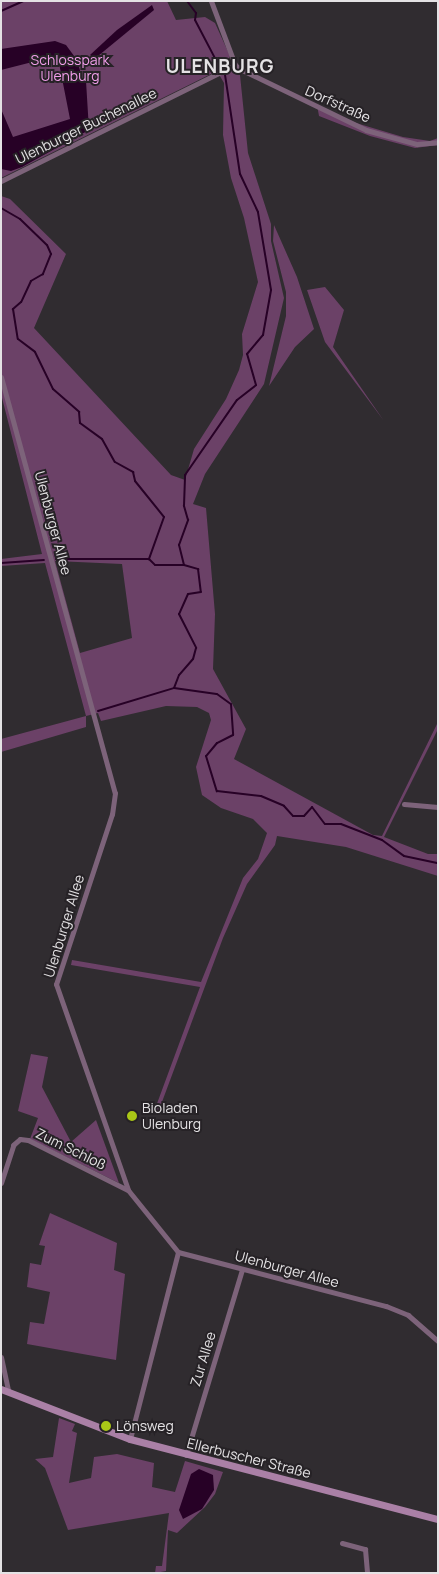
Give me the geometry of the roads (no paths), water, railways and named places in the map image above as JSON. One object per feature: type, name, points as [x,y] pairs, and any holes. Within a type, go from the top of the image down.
[{"type":"main road","name":"Ellerbuscher Straße","points":[[5,1390],[130,1440],[438,1519]]},
{"type":"street","points":[[211,1],[235,65]]},
{"type":"street","name":"Dorfstraße","points":[[235,65],[316,108],[366,130],[417,144],[438,142]]},
{"type":"street","name":"Ulenburger Buchenallee","points":[[1,181],[235,65]]},
{"type":"street","name":"Ulenburger Allee","points":[[1,377],[115,793],[112,814],[56,984],[128,1190],[178,1252],[386,1306],[408,1315],[438,1341]]},
{"type":"street","points":[[404,804],[438,807]]},
{"type":"street","name":"Zum Schloß","points":[[1,1183],[13,1145],[20,1139],[45,1148],[128,1190]]},
{"type":"street","points":[[130,1440],[178,1252]]},
{"type":"street","name":"Zur Allee","points":[[186,1455],[242,1269]]},
{"type":"street","points":[[1,1358],[5,1390]]},
{"type":"street","points":[[342,1543],[365,1549],[367,1573]]},
{"type":"waterway","points":[[1,11],[23,1]]},
{"type":"waterway","points":[[187,1],[196,13],[195,20],[217,62]]},
{"type":"waterway","points":[[184,565],[179,545],[188,520],[184,506],[185,475],[237,400],[256,385],[247,354],[263,335],[271,290],[258,212],[240,174],[225,75]]},
{"type":"waterway","points":[[1,208],[20,219],[47,245],[51,254],[43,274],[31,281],[21,302],[13,309],[18,339],[35,352],[53,389],[79,412],[80,423],[102,439],[115,462],[133,472],[135,481],[164,517],[149,559],[155,565],[184,565],[198,569],[201,592],[188,594],[179,614],[196,648],[193,659],[179,675],[174,688],[217,694],[231,704],[233,735],[217,743],[206,756],[217,791],[261,796],[284,806],[293,816],[304,816],[312,807],[325,824],[341,824],[382,840],[404,856],[438,863]]},
{"type":"waterway","points":[[56,559],[148,559]]},
{"type":"waterway","points":[[1,563],[44,560]]},
{"type":"waterway","points":[[98,711],[174,688]]},
{"type":"place","name":"Bioladen Ulenburg","points":[[132,1116]]},
{"type":"place","name":"Lönsweg","points":[[106,1426]]},
{"type":"district","name":"ULENBURG","points":[[220,67]]},
{"type":"park label","name":"Schlosspark Ulenburg","points":[[70,68]]}]
